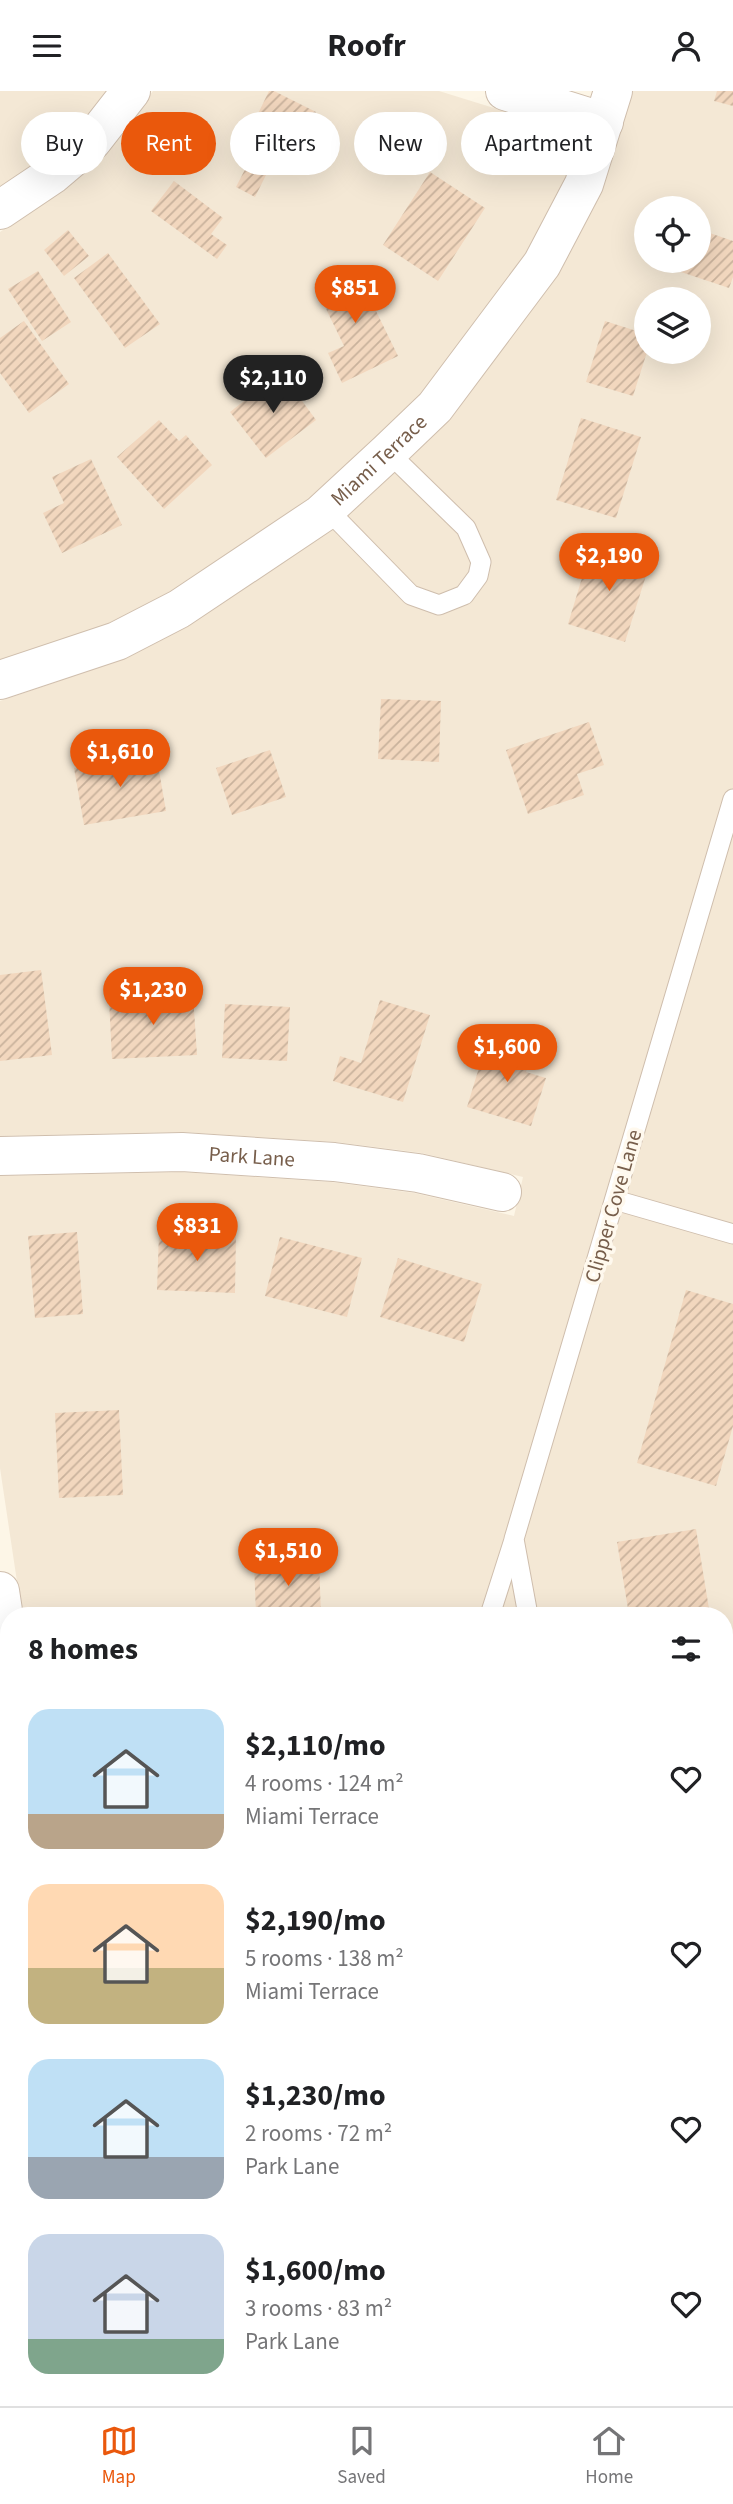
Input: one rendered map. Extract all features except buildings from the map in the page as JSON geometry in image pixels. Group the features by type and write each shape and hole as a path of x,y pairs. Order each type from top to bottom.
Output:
{"street":[{"path":"0,210 52,175 92,141 131,91"},
{"path":"505,91 609,107"},
{"name":"Miami Terrace","path":"0,680 117,641 179,609 327,509 388,452 435,407 542,264 584,184 609,107"},
{"name":"Park Lane","path":"0,1156 182,1152 334,1162 418,1173 502,1192"}],"lane":[{"path":"327,509 411,596 439,605 464,595 478,576 481,562 466,528 388,452"},
{"name":"Clipper Cove Lane","path":"527,1607 514,1539 733,799"},
{"path":"615,1200 733,1234"},
{"path":"493,1607 514,1539"}],"shaded area":[{"path":"0,91 108,91 92,112 21,112 21,174 0,188"},
{"path":"153,91 439,91 507,112 461,112 461,175 568,175 527,254 423,393 311,498 172,591 111,623 0,660 0,232 62,191 80,175 107,175 107,150 121,132 121,175 216,175 216,112 137,112"},
{"path":"631,91 733,91 733,1607 21,1607 0,1468 0,1176 180,1172 331,1182 414,1193 514,1216 523,1177 422,1153 336,1142 183,1132 0,1136 0,701 121,660 188,626 332,529 447,421 584,175 616,175 616,118"}]}
